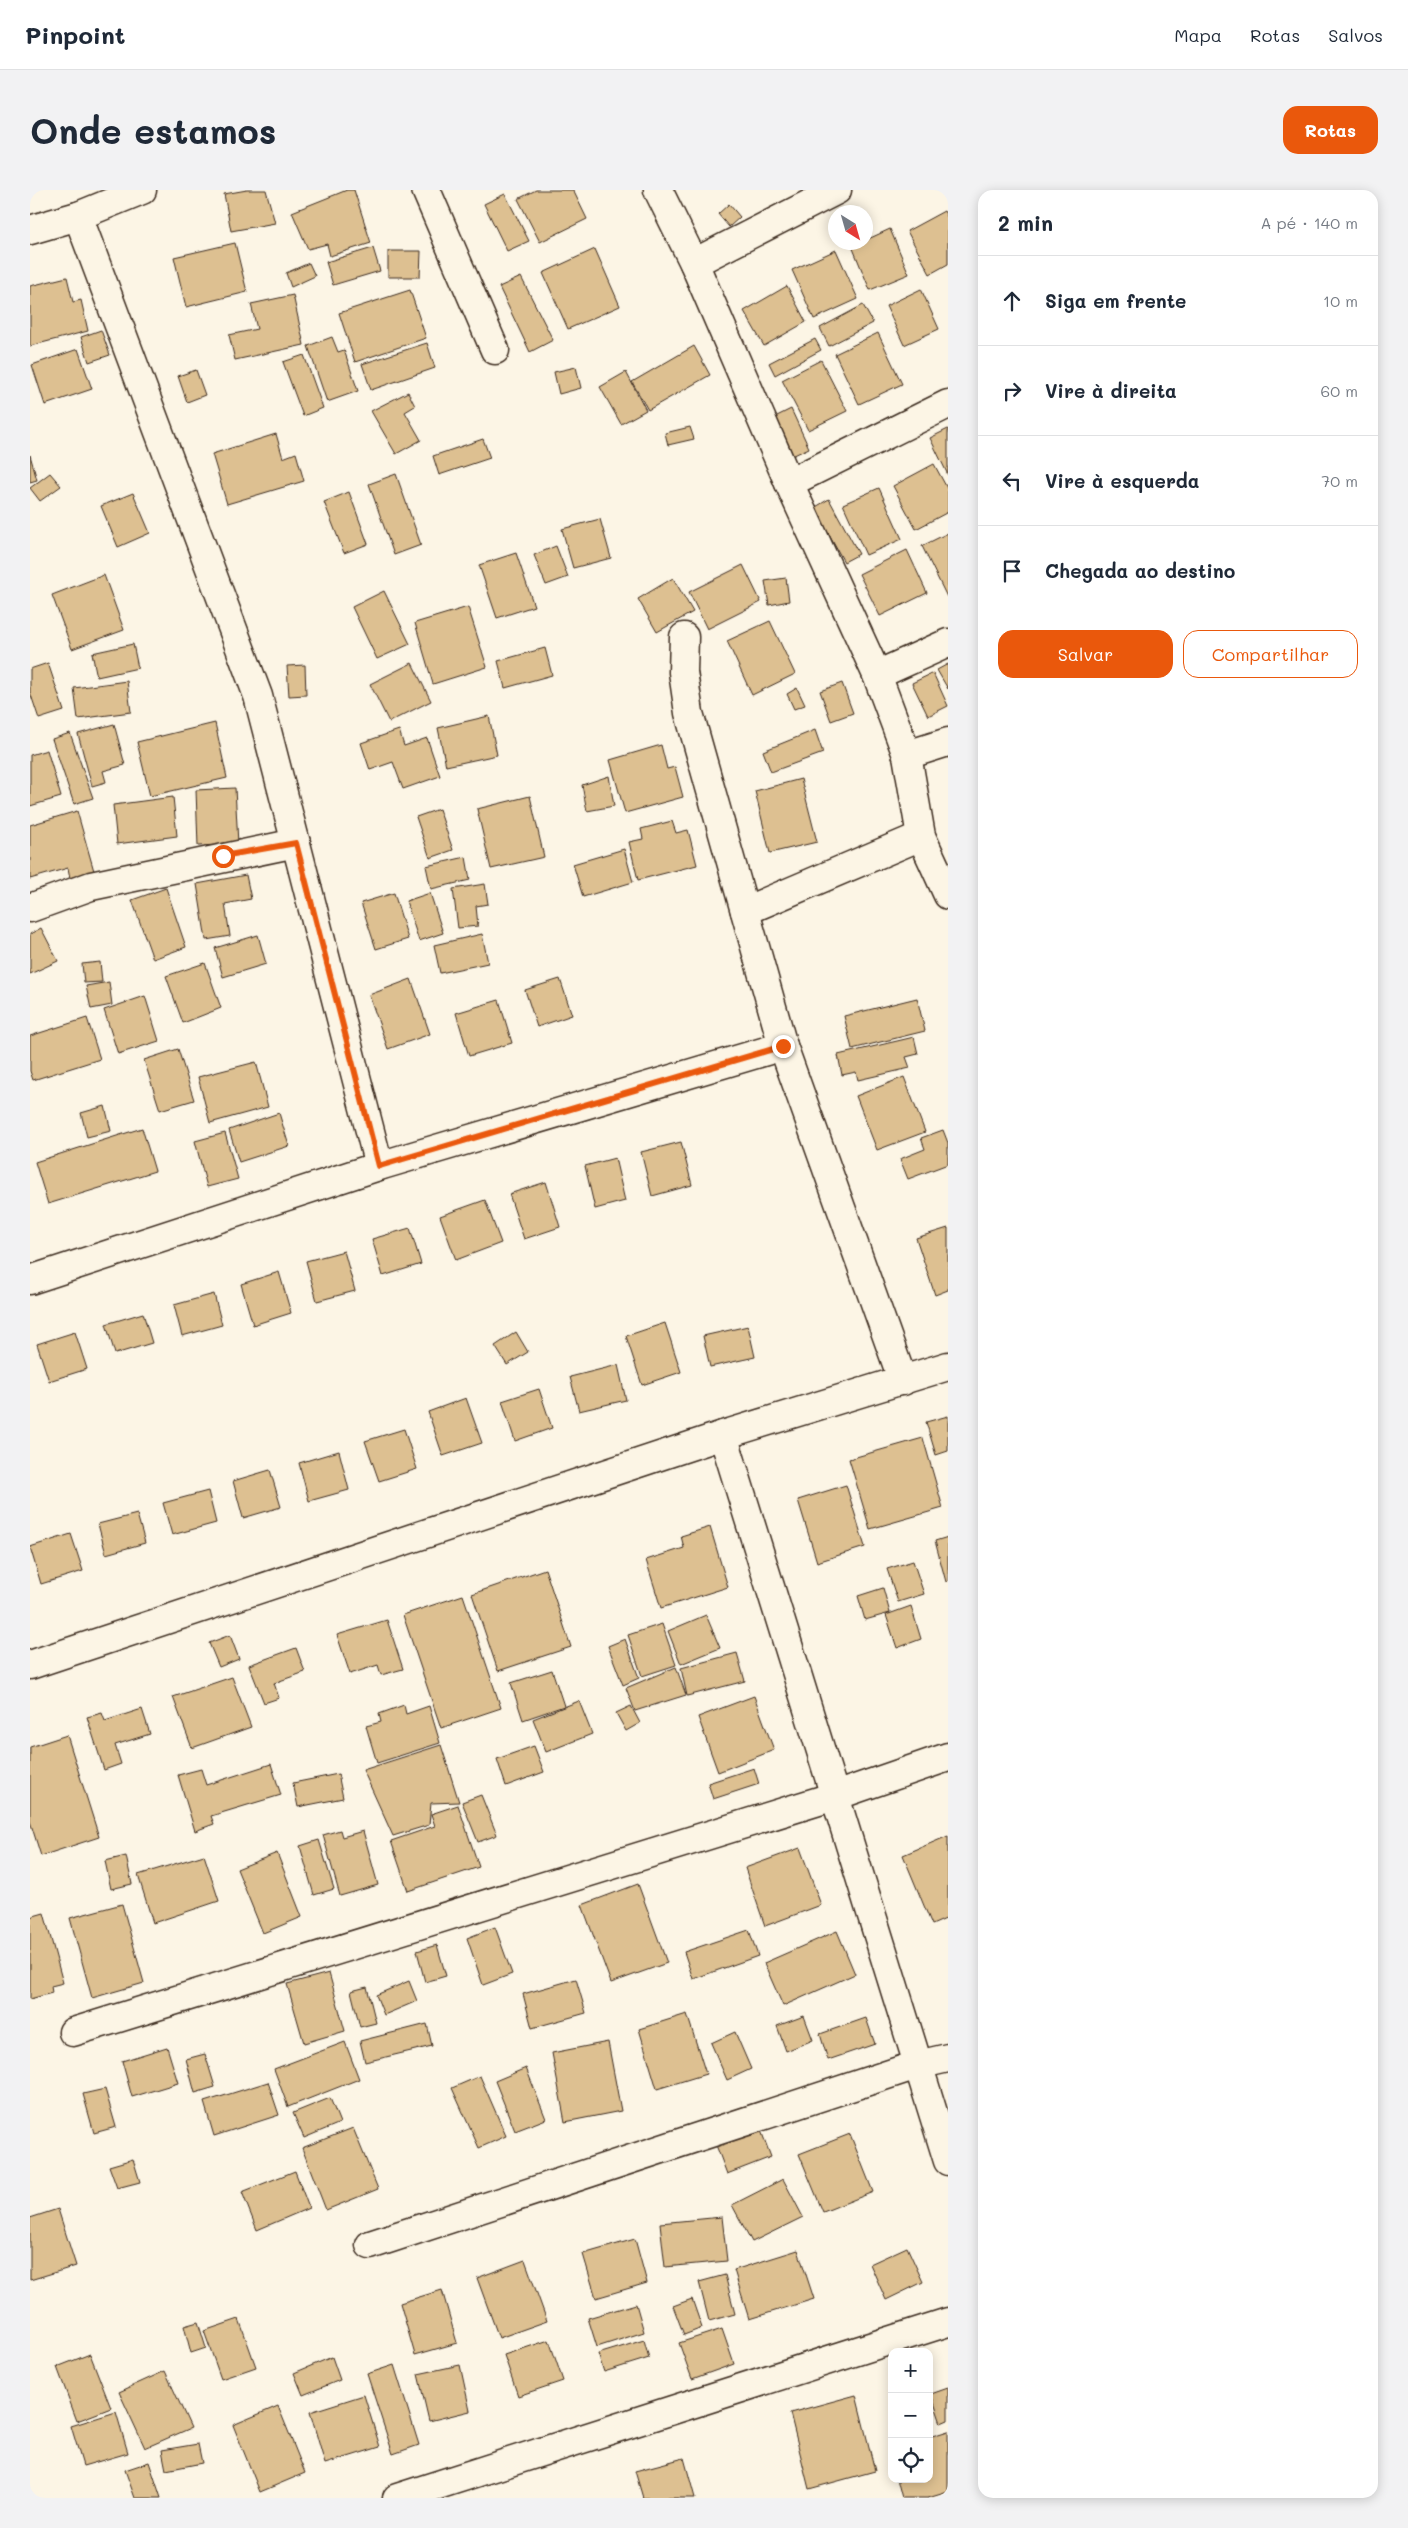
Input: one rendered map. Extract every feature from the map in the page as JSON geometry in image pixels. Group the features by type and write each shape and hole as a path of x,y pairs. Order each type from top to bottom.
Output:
{"street":[{"path":"30,230 78,216 142,190"},
{"path":"426,190 496,350"},
{"path":"658,190 694,262 789,483 877,675 907,755 921,836 948,895"},
{"path":"694,262 837,190"},
{"path":"78,216 258,696 379,1166"},
{"path":"789,483 948,404"},
{"path":"684,637 683,672 689,713 783,1046 902,1381"},
{"path":"877,675 948,643"},
{"path":"907,755 948,742"},
{"path":"744,911 921,836"},
{"path":"30,908 91,886 296,843"},
{"path":"30,1280 379,1166 783,1046"},
{"path":"30,1665 723,1435 948,1366"},
{"path":"723,1435 836,1796 916,2065 948,2161"},
{"path":"73,2032 836,1796 948,1757"},
{"path":"370,2245 916,2065 948,2058"},
{"path":"398,2498 948,2322"}],"building":[{"path":"247,190 266,190 275,223 231,231 224,194"},
{"path":"347,190 354,190 371,243 330,256 327,244 308,249 292,212"},
{"path":"536,190 573,190 587,219 540,242 518,199"},
{"path":"505,194 529,241 507,251 484,204"},
{"path":"729,204 740,217 729,227 718,214"},
{"path":"944,211 948,218 948,264 930,274 907,231"},
{"path":"890,229 909,274 870,290 854,250 873,250 873,237"},
{"path":"235,243 247,292 186,307 174,257"},
{"path":"373,248 380,271 333,285 326,262"},
{"path":"595,249 620,306 568,329 543,273"},
{"path":"836,250 858,299 814,319 792,270"},
{"path":"388,251 421,251 420,277 388,277"},
{"path":"309,263 315,276 291,287 286,273"},
{"path":"67,277 73,302 81,300 88,331 30,346 30,286"},
{"path":"521,277 553,340 530,352 499,287"},
{"path":"787,286 806,322 764,346 744,311"},
{"path":"921,289 939,329 904,345 886,306"},
{"path":"410,290 426,338 355,362 339,313"},
{"path":"293,295 304,345 235,360 229,335 257,329 251,304"},
{"path":"863,305 873,323 829,346 820,328"},
{"path":"101,330 110,355 89,362 81,337"},
{"path":"878,333 902,384 859,404 835,354"},
{"path":"332,337 338,352 344,350 358,391 327,402 308,346"},
{"path":"815,339 821,350 775,375 769,363"},
{"path":"427,343 435,368 371,390 362,364"},
{"path":"694,346 710,375 648,410 632,382"},
{"path":"78,349 92,389 45,405 32,365"},
{"path":"304,355 323,408 303,416 283,362"},
{"path":"821,360 847,411 808,430 782,380"},
{"path":"576,367 581,388 559,394 554,372"},
{"path":"196,370 205,395 187,402 178,376"},
{"path":"626,372 646,410 621,424 600,387"},
{"path":"408,392 415,406 405,412 421,440 396,454 371,411"},
{"path":"791,409 809,448 790,457 771,419"},
{"path":"690,427 694,439 668,445 665,433"},
{"path":"948,429 948,475 930,438"},
{"path":"276,434 283,458 296,453 304,481 227,504 212,454"},
{"path":"483,439 490,458 439,475 433,456"},
{"path":"30,455 37,480 30,482"},
{"path":"934,464 948,490 948,512 916,529 893,486"},
{"path":"50,473 61,486 40,501 30,488"},
{"path":"396,474 421,545 394,555 369,484"},
{"path":"879,488 902,539 866,555 843,504"},
{"path":"349,492 368,544 344,553 324,502"},
{"path":"133,493 150,533 118,547 101,506"},
{"path":"829,499 859,554 844,562 814,508"},
{"path":"600,519 611,558 573,568 562,529"},
{"path":"948,533 948,596 947,597 922,546"},
{"path":"556,546 568,577 546,585 534,555"},
{"path":"907,550 927,593 880,616 859,574"},
{"path":"516,553 534,606 497,618 479,565"},
{"path":"743,565 761,602 707,629 689,592"},
{"path":"104,575 124,630 72,649 52,595"},
{"path":"673,578 693,612 657,632 638,599"},
{"path":"786,578 789,601 769,605 765,581"},
{"path":"384,591 410,644 377,659 352,607"},
{"path":"468,607 487,667 433,684 415,623"},
{"path":"770,621 795,674 752,695 727,641"},
{"path":"133,644 138,668 97,677 92,653"},
{"path":"545,648 552,675 505,688 498,661"},
{"path":"48,663 64,711 39,719 30,692 30,669"},
{"path":"412,663 431,701 389,722 370,684"},
{"path":"948,664 948,689 937,670"},
{"path":"305,665 306,695 289,696 287,666"},
{"path":"933,673 948,706 928,716 912,683"},
{"path":"127,681 131,712 78,719 74,688"},
{"path":"842,683 853,713 831,721 820,691"},
{"path":"797,688 805,705 794,709 787,694"},
{"path":"489,716 497,755 446,766 438,728"},
{"path":"215,723 227,778 150,796 137,742"},
{"path":"114,724 125,765 103,771 106,782 92,786 78,734"},
{"path":"399,730 404,746 427,738 440,776 403,789 393,762 370,770 361,743"},
{"path":"815,730 823,753 771,772 763,751"},
{"path":"70,733 93,798 74,804 52,739"},
{"path":"661,745 667,769 675,767 683,797 625,813 610,760"},
{"path":"47,750 61,797 30,806 30,755"},
{"path":"609,776 614,806 587,811 582,785"},
{"path":"801,779 817,842 770,853 755,791"},
{"path":"235,788 238,844 198,846 196,790"},
{"path":"530,796 544,857 491,869 477,809"},
{"path":"173,797 177,836 117,844 113,805"},
{"path":"439,809 453,850 430,858 416,817"},
{"path":"77,811 94,871 70,878 68,868 30,879 30,825"},
{"path":"672,821 676,833 688,830 697,865 638,880 629,842 643,839 641,829"},
{"path":"624,849 633,882 583,897 573,864"},
{"path":"466,857 470,880 431,889 426,866"},
{"path":"246,875 251,899 225,904 230,936 206,940 197,884"},
{"path":"485,884 488,904 476,906 478,926 458,928 453,889"},
{"path":"166,888 186,947 153,959 132,900"},
{"path":"394,893 408,939 376,949 361,903"},
{"path":"430,893 443,933 419,941 406,901"},
{"path":"41,928 58,961 30,974 30,934"},
{"path":"482,934 488,963 440,973 434,945"},
{"path":"258,935 266,964 223,977 215,948"},
{"path":"100,962 102,982 84,983 82,964"},
{"path":"205,963 221,1008 183,1023 166,976"},
{"path":"411,979 430,1034 388,1049 369,995"},
{"path":"560,979 572,1015 537,1027 525,990"},
{"path":"109,982 112,1005 91,1009 86,986"},
{"path":"145,996 159,1041 118,1054 104,1010"},
{"path":"917,998 925,1031 852,1049 844,1016"},
{"path":"499,1000 512,1043 469,1056 456,1013"},
{"path":"87,1018 100,1059 33,1080 30,1071 30,1036"},
{"path":"914,1037 918,1054 906,1057 910,1068 858,1080 856,1072 842,1075 838,1055"},
{"path":"178,1049 194,1100 160,1110 144,1060"},
{"path":"256,1062 268,1107 210,1123 198,1077"},
{"path":"904,1077 925,1132 877,1150 856,1096"},
{"path":"105,1106 111,1131 87,1137 81,1113"},
{"path":"279,1113 289,1146 239,1162 229,1130"},
{"path":"142,1128 155,1171 48,1204 35,1162"},
{"path":"943,1130 948,1143 948,1164 908,1179 900,1159 925,1149 921,1138"},
{"path":"225,1133 238,1179 207,1187 195,1141"},
{"path":"681,1142 692,1185 652,1196 641,1152"},
{"path":"615,1158 625,1201 595,1209 585,1166"},
{"path":"546,1182 560,1227 524,1239 509,1194"},
{"path":"485,1200 501,1243 456,1260 440,1216"},
{"path":"410,1228 421,1264 383,1276 372,1239"},
{"path":"948,1228 948,1290 935,1295 916,1238"},
{"path":"344,1251 355,1291 317,1301 306,1261"},
{"path":"279,1272 291,1313 253,1325 241,1284"},
{"path":"214,1294 222,1325 182,1336 174,1305"},
{"path":"143,1313 152,1343 115,1354 106,1324"},
{"path":"665,1323 681,1372 642,1385 626,1336"},
{"path":"748,1326 755,1357 710,1367 703,1336"},
{"path":"75,1332 87,1369 49,1381 37,1344"},
{"path":"516,1332 528,1352 507,1365 495,1346"},
{"path":"618,1365 626,1400 579,1411 570,1377"},
{"path":"539,1389 552,1428 515,1441 502,1401"},
{"path":"466,1398 482,1443 443,1456 428,1412"},
{"path":"948,1416 948,1451 936,1455 926,1422"},
{"path":"404,1429 417,1469 379,1481 365,1441"},
{"path":"923,1438 943,1508 870,1529 849,1459"},
{"path":"339,1451 349,1490 309,1501 299,1463"},
{"path":"270,1470 281,1507 243,1518 233,1481"},
{"path":"846,1485 865,1547 817,1562 798,1500"},
{"path":"208,1491 216,1523 172,1535 163,1503"},
{"path":"137,1514 145,1543 106,1554 98,1524"},
{"path":"710,1527 728,1587 661,1608 646,1560 684,1548 681,1536"},
{"path":"71,1534 83,1571 41,1584 30,1547"},
{"path":"948,1537 948,1581 946,1582 935,1541"},
{"path":"913,1561 924,1594 898,1602 887,1569"},
{"path":"545,1569 571,1647 498,1671 472,1594"},
{"path":"883,1588 890,1613 865,1620 858,1596"},
{"path":"463,1595 501,1708 441,1728 403,1615"},
{"path":"911,1606 921,1639 897,1648 886,1615"},
{"path":"706,1615 720,1648 681,1664 668,1631"},
{"path":"387,1620 403,1669 381,1675 378,1665 350,1674 337,1635"},
{"path":"662,1624 676,1665 642,1676 628,1635"},
{"path":"230,1635 239,1659 219,1667 209,1643"},
{"path":"625,1639 639,1678 623,1685 608,1646"},
{"path":"296,1648 305,1672 274,1683 279,1698 264,1703 249,1665"},
{"path":"737,1653 745,1681 687,1696 681,1668"},
{"path":"676,1667 686,1695 635,1711 626,1688"},
{"path":"552,1670 564,1706 523,1720 511,1683"},
{"path":"232,1677 251,1727 192,1748 173,1697"},
{"path":"754,1696 774,1750 718,1772 698,1717"},
{"path":"579,1701 592,1734 546,1752 533,1719"},
{"path":"404,1705 406,1714 429,1706 440,1743 377,1763 366,1726 381,1722 379,1714"},
{"path":"631,1706 640,1723 626,1731 616,1713"},
{"path":"142,1709 150,1734 115,1745 121,1764 104,1770 87,1717 102,1713 105,1721"},
{"path":"67,1735 99,1837 41,1856 30,1821 30,1747"},
{"path":"441,1745 459,1802 431,1803 429,1825 393,1836 363,1770"},
{"path":"534,1746 544,1772 506,1786 497,1759"},
{"path":"271,1764 281,1795 211,1816 214,1824 195,1831 178,1775 201,1769 206,1785"},
{"path":"754,1768 759,1784 713,1799 708,1783"},
{"path":"338,1774 343,1798 298,1807 293,1783"},
{"path":"481,1795 497,1835 478,1842 462,1802"},
{"path":"458,1805 479,1867 408,1891 391,1841 435,1826 431,1814"},
{"path":"340,1830 342,1837 363,1831 378,1885 340,1896 323,1835"},
{"path":"948,1836 948,1918 932,1925 903,1855"},
{"path":"319,1840 334,1889 314,1895 300,1846"},
{"path":"800,1848 821,1905 765,1926 745,1868"},
{"path":"277,1853 302,1917 263,1933 237,1869"},
{"path":"204,1855 219,1901 153,1923 138,1875"},
{"path":"126,1856 132,1884 111,1889 105,1861"},
{"path":"638,1884 667,1963 611,1983 582,1905"},
{"path":"122,1904 144,1983 92,1998 70,1918"},
{"path":"44,1913 63,1983 51,1986 52,1993 30,1999 30,1917"},
{"path":"495,1927 512,1974 483,1985 467,1938"},
{"path":"749,1930 758,1956 693,1979 684,1952"},
{"path":"837,1931 855,1974 783,2006 764,1963"},
{"path":"437,1945 446,1976 425,1982 417,1951"},
{"path":"329,1973 345,2031 304,2043 287,1984"},
{"path":"576,1979 586,2013 532,2028 523,1994"},
{"path":"409,1981 417,2001 384,2015 376,1995"},
{"path":"367,1987 376,2023 360,2027 351,1991"},
{"path":"687,2014 706,2074 657,2089 639,2029"},
{"path":"804,2016 813,2040 786,2051 777,2026"},
{"path":"866,2018 875,2044 828,2060 820,2034"},
{"path":"427,2024 432,2046 365,2062 360,2041"},
{"path":"735,2032 751,2069 727,2080 711,2043"},
{"path":"345,2042 359,2079 288,2107 274,2069"},
{"path":"608,2042 621,2111 565,2122 552,2053"},
{"path":"167,2047 178,2083 132,2097 122,2061"},
{"path":"205,2054 215,2087 195,2093 186,2059"},
{"path":"526,2068 546,2119 515,2131 495,2081"},
{"path":"480,2076 506,2136 479,2148 452,2088"},
{"path":"268,2082 279,2115 214,2136 204,2102"},
{"path":"105,2089 116,2127 94,2133 83,2094"},
{"path":"330,2098 340,2123 304,2138 293,2113"},
{"path":"353,2128 378,2189 326,2210 302,2148"},
{"path":"760,2128 771,2157 727,2174 716,2145"},
{"path":"850,2134 873,2192 823,2212 799,2154"},
{"path":"133,2159 140,2182 117,2188 109,2166"},
{"path":"295,2171 309,2208 257,2230 242,2192"},
{"path":"783,2179 803,2217 752,2242 732,2205"},
{"path":"58,2209 76,2266 30,2280 30,2218"},
{"path":"722,2217 727,2261 665,2267 660,2223"},
{"path":"635,2239 647,2283 596,2298 583,2254"},
{"path":"907,2247 923,2282 886,2300 870,2264"},
{"path":"798,2250 814,2299 749,2319 734,2270"},
{"path":"525,2260 547,2321 499,2338 477,2278"},
{"path":"725,2275 735,2314 709,2321 699,2282"},
{"path":"442,2290 457,2343 415,2355 400,2303"},
{"path":"692,2299 702,2328 684,2335 673,2306"},
{"path":"636,2304 644,2332 597,2347 588,2318"},
{"path":"239,2319 256,2367 221,2379 204,2331"},
{"path":"198,2322 206,2348 191,2353 184,2326"},
{"path":"722,2329 734,2364 692,2379 679,2343"},
{"path":"549,2340 563,2381 518,2396 504,2355"},
{"path":"644,2340 649,2358 604,2372 598,2354"},
{"path":"90,2354 111,2408 77,2421 57,2367"},
{"path":"332,2357 340,2380 303,2395 294,2373"},
{"path":"394,2365 419,2445 393,2454 367,2374"},
{"path":"460,2365 470,2411 429,2421 418,2374"},
{"path":"165,2371 191,2428 145,2448 119,2392"},
{"path":"948,2388 948,2420 941,2423 933,2400 933,2393"},
{"path":"364,2395 380,2447 325,2464 310,2412"},
{"path":"856,2395 875,2471 809,2489 790,2413"},
{"path":"278,2406 305,2473 260,2492 233,2425"},
{"path":"116,2412 128,2453 83,2466 71,2426"},
{"path":"948,2431 948,2492 928,2498 902,2498 898,2483 933,2483 933,2436"},
{"path":"198,2444 202,2463 166,2470 162,2450"},
{"path":"684,2458 695,2498 643,2498 635,2471"},
{"path":"149,2462 161,2498 135,2498 125,2470"}],"route":[{"path":"223,856 296,843 379,1166 783,1046"}]}
